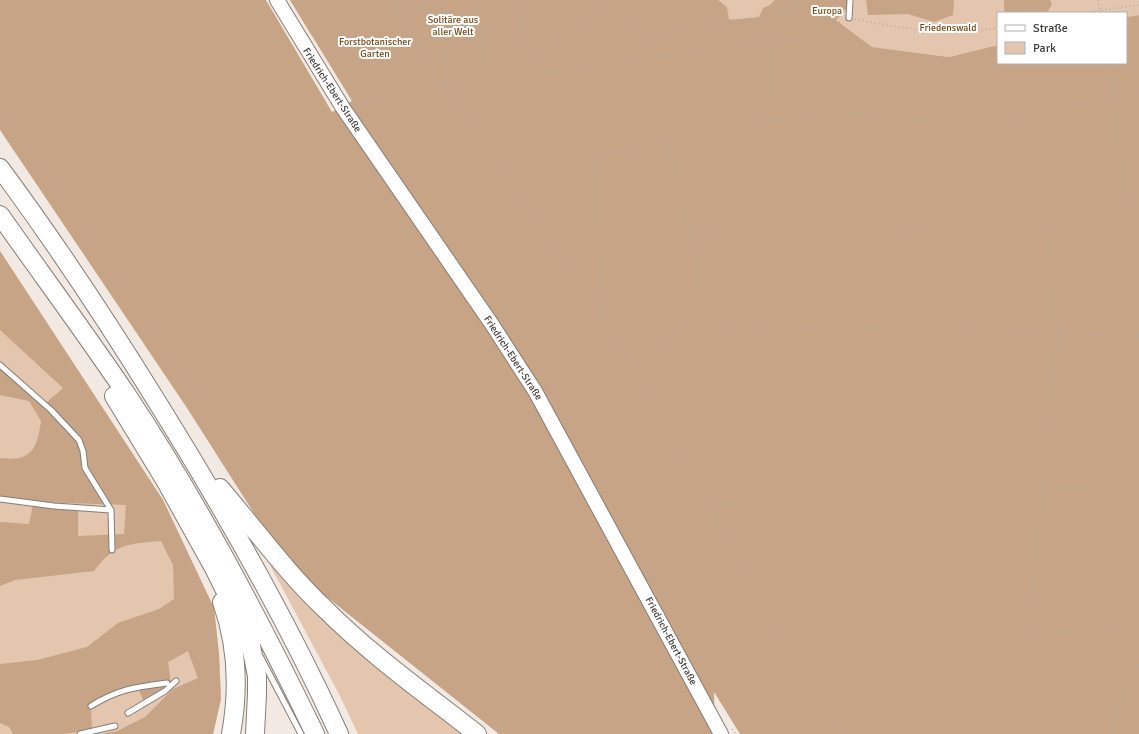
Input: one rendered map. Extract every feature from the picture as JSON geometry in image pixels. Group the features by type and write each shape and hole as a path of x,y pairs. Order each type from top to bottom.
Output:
{"highway":[{"path":"0,168 100,310 188,451 221,507 278,611 340,734"},
{"path":"0,215 91,344 152,435 208,529 256,617 315,734"},
{"path":"91,344 120,408 183,513 242,623 250,641 257,676 254,734"},
{"path":"188,451 292,576 326,611 360,641 477,734"},
{"path":"183,513 218,591 227,615 232,638 235,672 235,703 231,734"}],"main road":[{"name":"Friedrich-Ebert-Straße","path":"277,0 342,108 491,323 535,391 721,734"}],"lane":[{"path":"849,18 850,0"},
{"path":"0,365 51,410 79,440 83,451 85,468 111,510 112,550"},
{"path":"0,499 54,506 111,510"},
{"path":"242,623 301,734"},
{"path":"128,713 165,691 176,681"},
{"path":"91,706 108,695 121,690 167,683"},
{"path":"80,734 115,726"}],"path":[{"path":"390,0 445,86 602,316 634,366 802,674 822,704 846,734"},
{"path":"398,0 406,12 426,9 428,4 427,0"},
{"path":"445,0 448,34 445,86"},
{"path":"447,70 470,68 479,62 483,53 485,36 480,28 477,0"},
{"path":"526,0 519,16 520,31 528,52 534,61 540,62 547,60 557,38 577,26 594,25 605,20 623,21 632,26 644,38 650,38 713,21 767,18 794,11 801,0"},
{"path":"599,0 605,20"},
{"path":"1098,0 1100,10"},
{"path":"428,4 437,6 445,4"},
{"path":"1088,12 1139,5"},
{"path":"342,108 445,86 802,38 849,18 942,32 978,31 997,28"},
{"path":"485,36 492,30 520,31"},
{"path":"768,42 774,121"},
{"path":"691,235 1123,222 1127,215 1110,64"},
{"path":"602,316 592,158 707,130 820,114 859,113 973,126 1139,93"},
{"path":"0,109 70,204 188,385 197,395 211,398"},
{"path":"634,366 689,318 696,303 698,278 691,235 666,140"},
{"path":"1046,224 1058,333 1044,490 1027,629 1029,634 1036,635 1139,626"},
{"path":"682,324 1139,336"},
{"path":"709,505 1044,490 1139,484"},
{"path":"1112,734 1118,705 1139,666"}],"green space":[{"path":"0,0 266,0 332,112 352,101 290,0 718,0 727,7 729,20 759,17 763,8 770,5 775,0 847,0 847,8 836,20 872,47 949,57 997,45 997,64 1127,64 1127,17 1139,15 1139,734 740,734 714,692 715,734 499,734 313,586 257,518 187,408 0,130"},
{"path":"290,0 1139,0 1139,15 1127,17 1127,12 997,12 997,45 949,57 872,47 836,20 311,35"},
{"path":"866,0 954,0 953,15 934,22 908,14 868,15"},
{"path":"1004,0 1050,0 1052,4 1048,12 1006,12 1004,10"},
{"path":"0,251 163,500 214,608 219,654 221,699 213,734 0,734"},
{"path":"0,251 163,500 214,608 219,654 221,699 213,734 101,734 117,731 145,717 173,689 198,678 188,651 168,662 171,684 143,700 139,690 128,688 91,710 92,729 65,734 13,734 9,727 0,723 0,664 37,660 87,647 118,623 159,609 174,599 173,565 161,541 131,544 116,550 109,555 94,571 15,580 0,586 0,522 29,524 33,504 78,506 78,536 124,534 126,505 9,501 0,502 0,458 19,458 26,456 31,452 37,440 41,421 29,401 0,395 0,366 46,403 63,388 0,330"},
{"path":"270,565 273,565 465,734 358,734 340,696"}],"park label":[{"name":"Europa","path":"827,11"},
{"name":"Solitäre aus aller Welt","path":"453,26"},
{"name":"Friedenswald","path":"948,28"},
{"name":"Forstbotanischer Garten","path":"375,48"}]}
